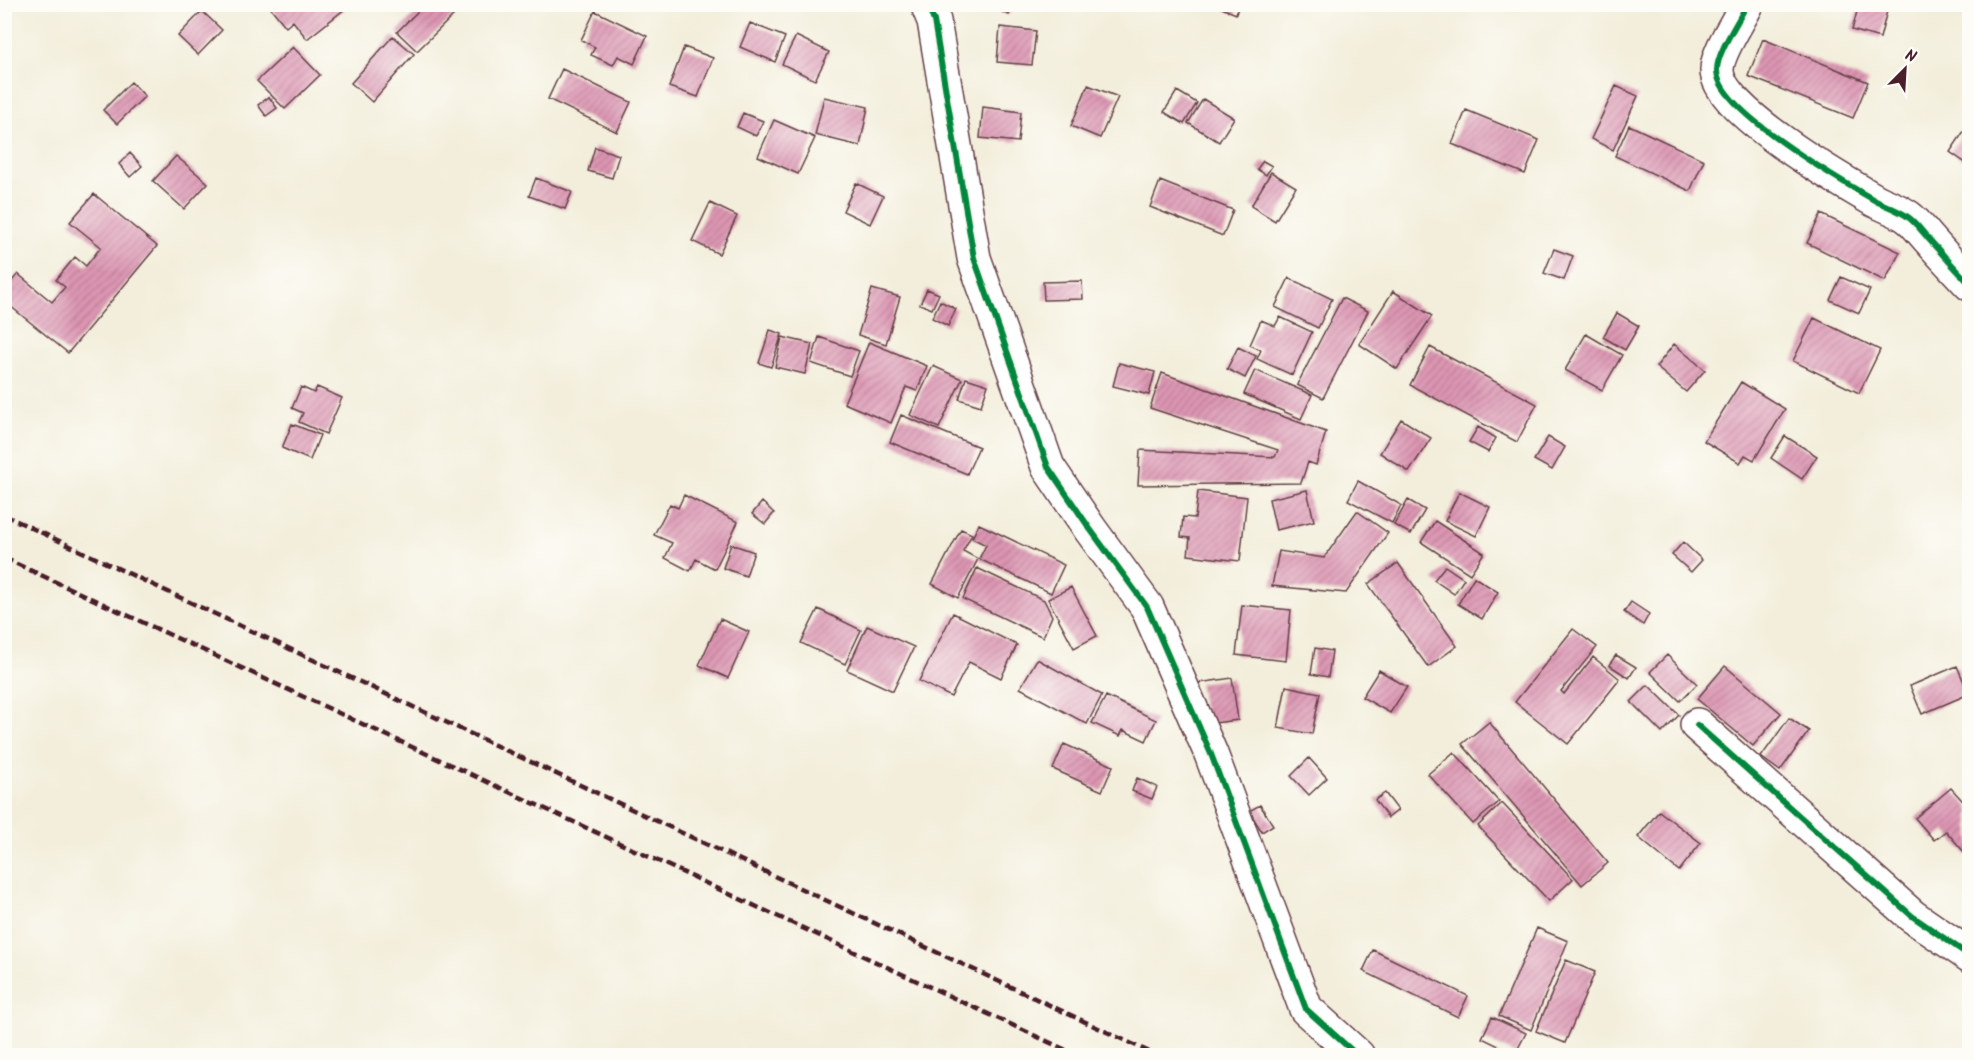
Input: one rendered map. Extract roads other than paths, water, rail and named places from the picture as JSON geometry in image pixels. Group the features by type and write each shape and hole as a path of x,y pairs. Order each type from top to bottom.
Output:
{"street":[{"path":"927,4 934,21 974,258 1048,467 1147,607 1211,754 1306,1009 1358,1056"},
{"path":"1747,4 1722,54 1717,70 1720,84 1730,98 1770,133 1821,167 1876,201 1909,217 1970,284"},
{"path":"1698,725 1912,916 1970,956"}],"railway":[{"path":"4,515 1158,1056"},
{"path":"4,558 1079,1056"}]}
